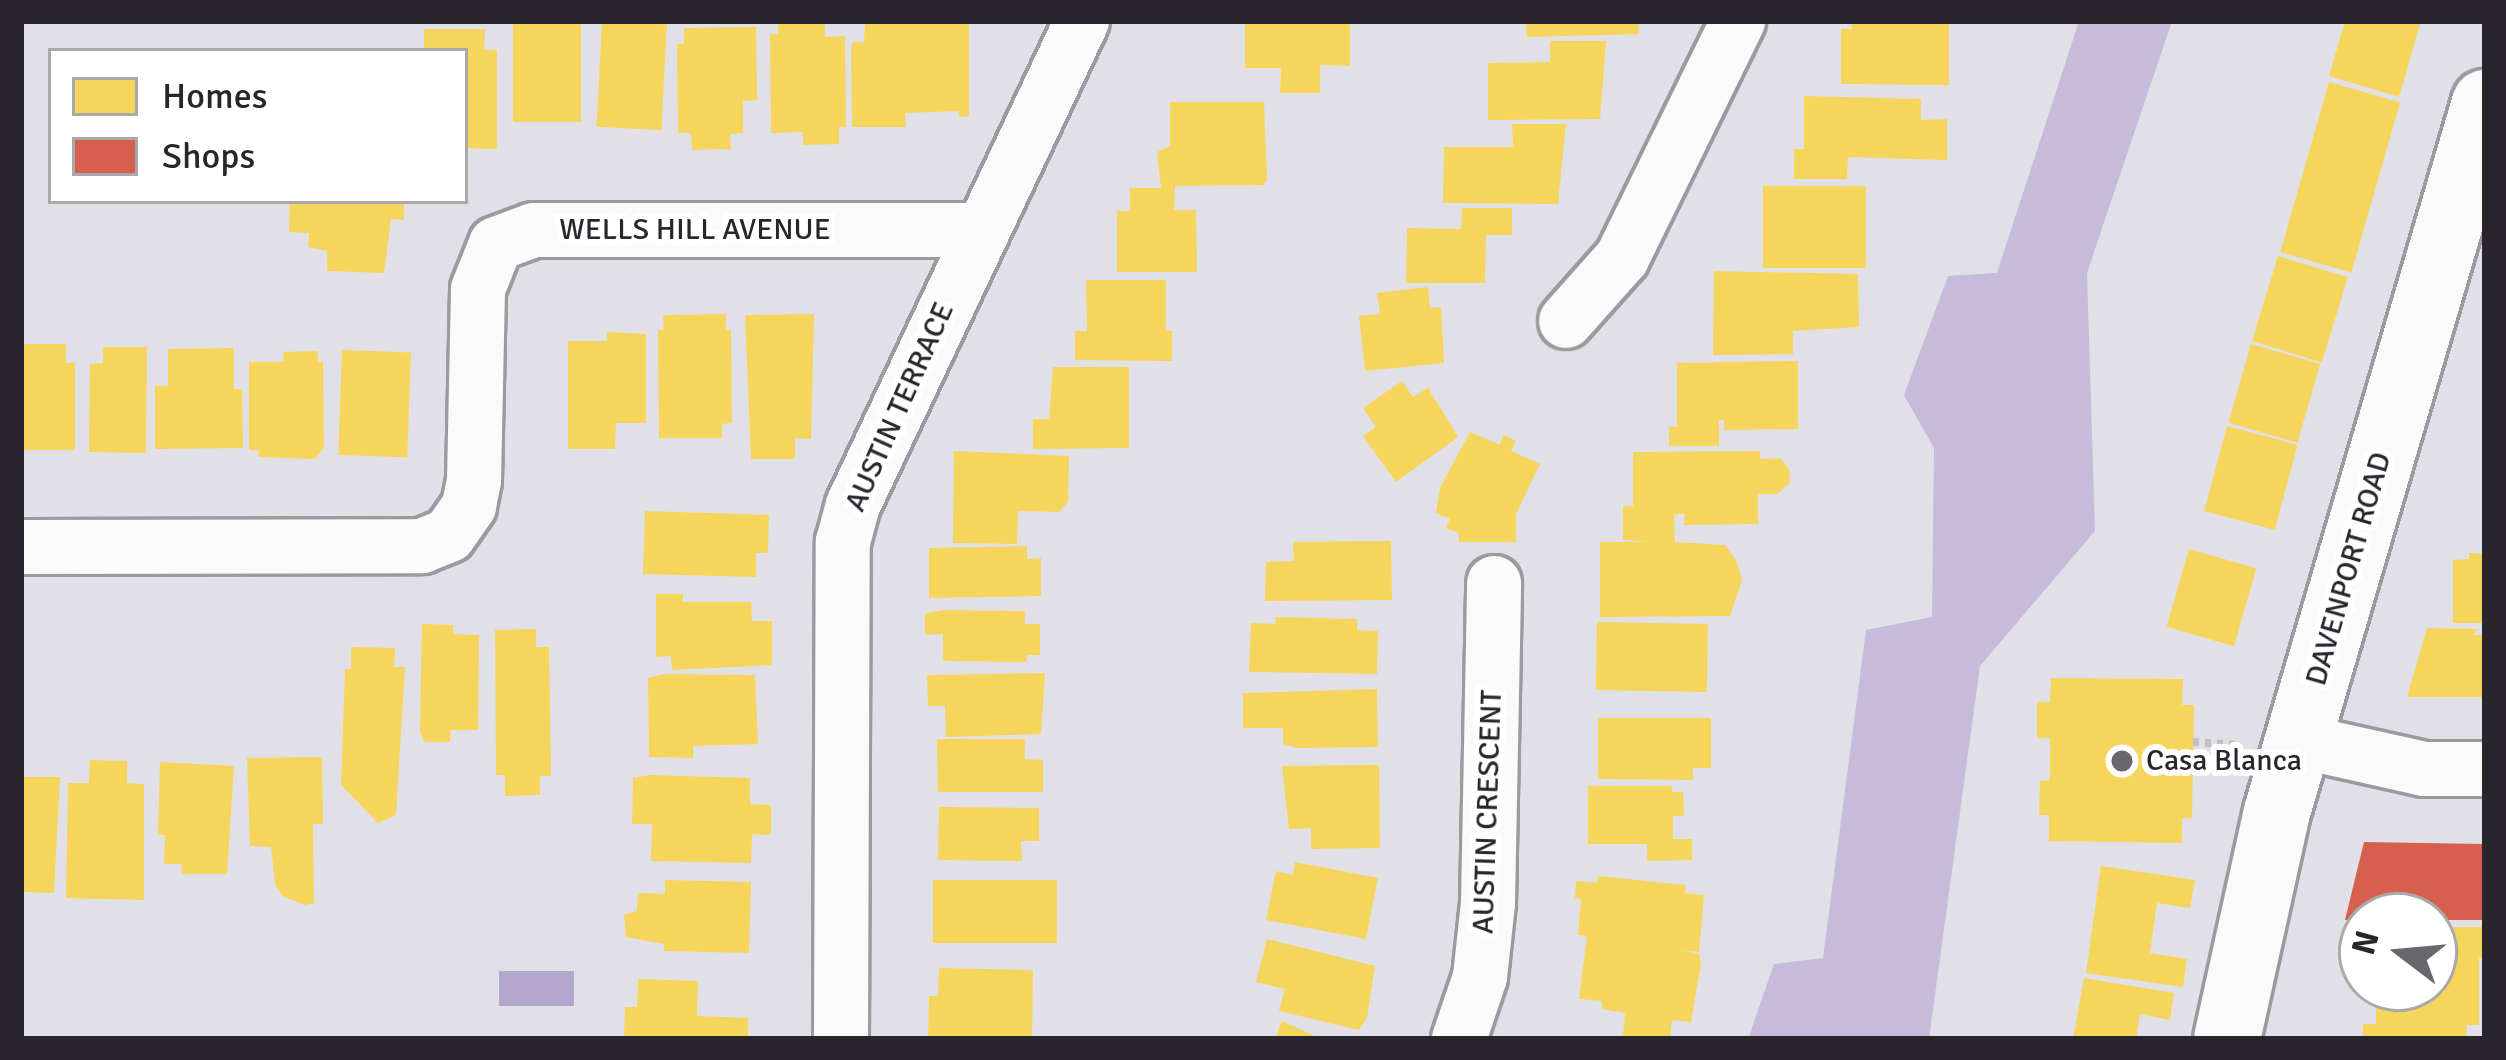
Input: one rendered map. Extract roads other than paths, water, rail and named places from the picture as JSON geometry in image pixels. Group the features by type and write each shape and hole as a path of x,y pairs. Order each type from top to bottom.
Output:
{"street":[{"name":"AUSTIN TERRACE","path":"841,1039 843,542 853,505 1082,21"},
{"path":"1566,321 1622,258 1738,21"},
{"name":"DAVENPORT ROAD","path":"2227,1039 2277,812 2485,104"},
{"name":"WELLS HILL AVENUE","path":"21,548 422,546 449,535 469,506 474,482 478,290 496,244 534,230 980,230"},
{"name":"AUSTIN CRESCENT","path":"1459,1039 1480,976 1488,903 1494,583"},
{"path":"2299,741 2424,769 2485,769"}],"place":[{"name":"Casa Blanca","path":"2122,761"}]}
